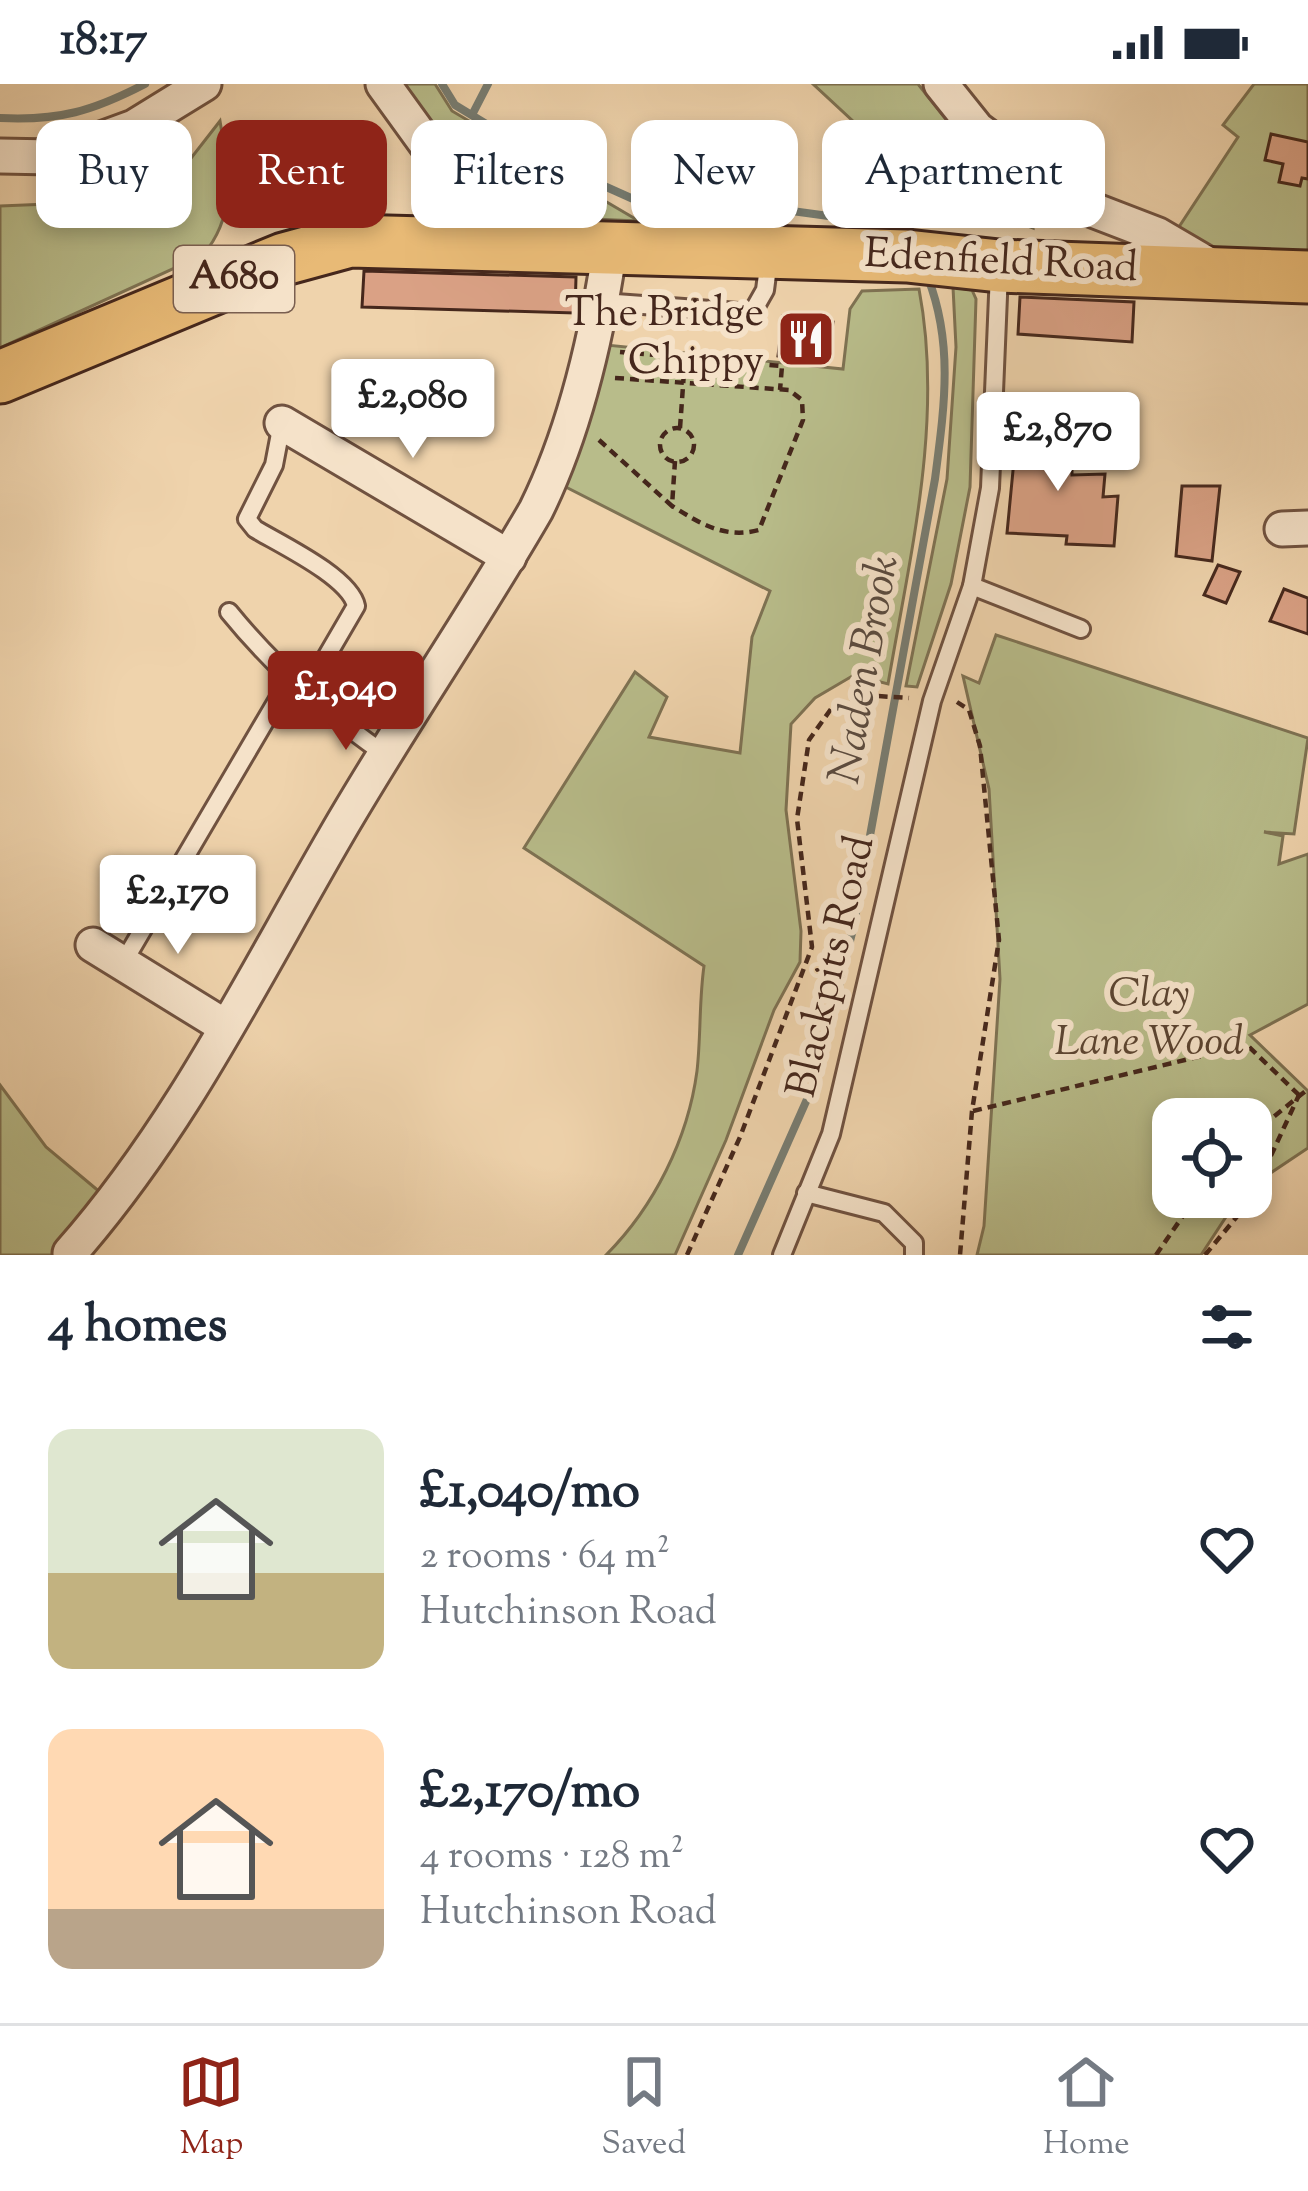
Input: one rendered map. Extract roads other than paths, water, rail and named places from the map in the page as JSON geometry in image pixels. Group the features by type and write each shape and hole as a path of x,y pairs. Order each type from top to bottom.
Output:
{"main road":[{"name":"Edenfield Road","path":"0,377 324,245 375,240 925,256 999,266 1308,277"}],"street":[{"path":"0,156 52,157 134,128 204,84"},
{"path":"383,84 482,221 481,246"},
{"path":"941,84 977,129 1080,205 1159,236 1228,276"},
{"path":"69,1254 117,1199 171,1124 551,480 611,303 610,248"},
{"path":"282,423 509,557"},
{"path":"93,945 226,1028"}],"lane":[{"path":"611,303 752,314 765,290 770,252"},
{"name":"Blackpits Road","path":"782,1255 831,1134 937,688 972,586 990,488 999,266"},
{"path":"282,423 274,465 247,519 255,529 341,583 354,595 356,606 307,690"},
{"path":"972,586 1081,629"},
{"path":"229,612 291,677 386,755"},
{"path":"123,963 291,677"},
{"path":"806,1193 884,1213 914,1243 914,1255"}],"waterway":[{"path":"0,118 75,112 145,84"},
{"name":"Naden Brook","path":"442,84 455,105 544,159 651,207 770,208 909,227 913,236"},
{"path":"472,115 488,84"},
{"name":"Naden Brook","path":"738,1255 816,1079 853,929 941,427 944,353 928,278"}],"place":[{"name":"The Bridge Chippy","path":"806,339"}],"park label":[{"name":"Clay Lane Wood","path":"1149,1020"}]}
